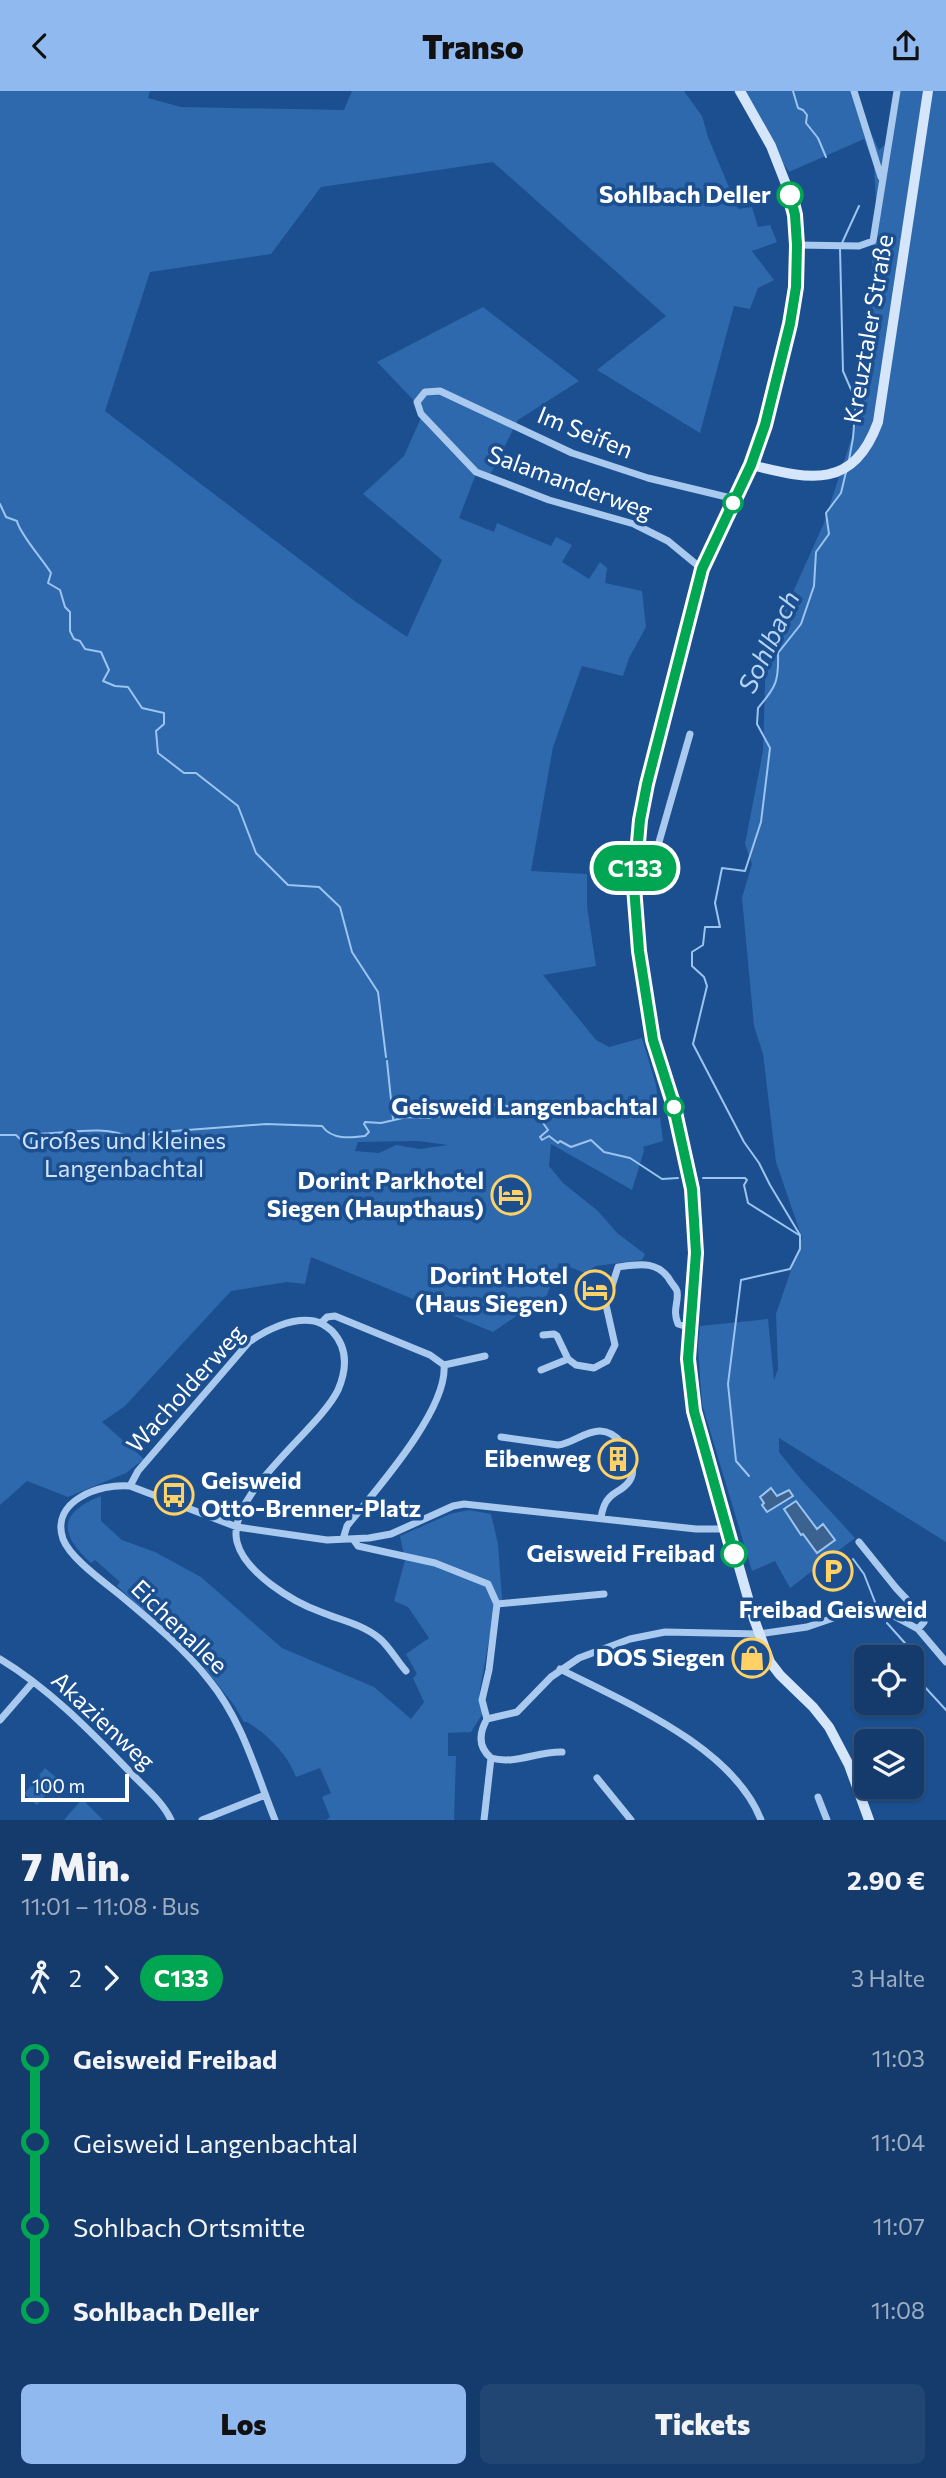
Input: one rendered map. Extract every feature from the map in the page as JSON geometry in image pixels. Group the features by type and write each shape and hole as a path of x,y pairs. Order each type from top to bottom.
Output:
{"street":[{"path":"740,91 771,146 789,192 795,215 796,287 768,415 751,465 702,569 664,714 642,808 636,852 635,907 653,1040 673,1103 692,1189 696,1253 688,1359 694,1411 727,1529 770,1662 813,1707 839,1744 869,1820"},
{"path":"854,91 882,178"},
{"path":"797,245 859,246 873,241 897,91"},
{"name":"Kreuztaler Straße","path":"751,465 801,477 821,477 840,470 856,459 870,444 878,422 928,91"},
{"name":"Im Seifen","path":"425,392 440,391 453,396 572,453 648,478 735,499"},
{"name":"Salamanderweg","path":"425,392 417,402 421,414 476,472 549,500 634,524 668,541 702,569"},
{"path":"635,907 657,849 691,734"},
{"path":"543,1335 557,1336 568,1359 581,1367 594,1368 607,1361 611,1355 614,1337 606,1305 618,1267 647,1263 662,1269 677,1292 674,1314 678,1324 691,1328"},
{"name":"Wacholderweg","path":"130,1486 138,1471 249,1342 268,1330 304,1320 321,1323 335,1316 430,1355 444,1365"},
{"path":"321,1323 341,1341 346,1362 337,1391 316,1419 267,1472 244,1505 237,1527 237,1542 245,1559 270,1585 318,1611 356,1624 379,1638 406,1671"},
{"path":"343,1539 347,1526 415,1439 444,1382 444,1365 485,1356"},
{"path":"541,1370 568,1359"},
{"path":"501,1437 558,1445 600,1431 609,1432 618,1439 631,1459 632,1474 626,1485 608,1498 601,1518"},
{"name":"Eichenallee","path":"130,1486 112,1486 76,1498 64,1513 61,1528 66,1545 81,1562 152,1623 209,1679 231,1711 275,1820"},
{"path":"130,1486 237,1527 327,1540 391,1534 453,1506 464,1504 696,1529 727,1529"},
{"path":"353,1539 358,1546 435,1563 488,1584 497,1604 489,1670 482,1700 488,1719"},
{"path":"859,1542 922,1616 924,1622 918,1629"},
{"path":"497,1604 604,1594"},
{"path":"562,1752 507,1761 491,1758 485,1752 481,1740 483,1725 488,1719 517,1712 560,1669 600,1650 652,1634 759,1634 807,1627 851,1612 862,1612 894,1616 918,1629 946,1662"},
{"name":"Akazienweg","path":"0,1659 33,1682 93,1734 157,1800 171,1820"},
{"path":"560,1669 670,1727 705,1752 743,1788 755,1805 761,1820"},
{"path":"0,1720 33,1682"},
{"path":"484,1820 491,1758"},
{"path":"597,1778 631,1820"},
{"path":"202,1820 265,1795"},
{"path":"818,1797 827,1820"}],"green space":[{"name":"Großes und kleines Langenbachtal","path":"0,91 150,91 148,98 181,107 344,110 352,91 684,91 702,116 738,209 752,207 758,227 770,225 777,242 752,251 774,280 758,288 750,309 734,306 700,433 597,370 666,316 493,162 321,187 271,254 150,272 105,411 356,602 407,637 442,560 363,494 404,456 424,411 377,362 483,307 579,381 518,420 491,473 476,474 459,518 494,532 497,523 551,546 556,537 572,545 562,562 589,579 600,562 607,568 605,583 642,591 646,627 629,658 623,676 582,666 553,747 531,871 587,874 587,906 596,966 543,975 596,1040 609,1047 642,1038 656,1085 663,1141 643,1147 632,1190 551,1144 549,1166 563,1183 598,1211 617,1233 645,1254 642,1260 596,1266 585,1273 559,1263 547,1295 493,1332 311,1257 305,1284 287,1282 231,1291 125,1406 102,1422 144,1459 126,1473 68,1497 27,1481 0,1505","holes":["418,1141 448,1145 420,1149 396,1145 379,1153 355,1151 358,1142"]},
{"path":"733,91 852,91 879,150 886,144 895,91 946,91 946,1542 779,1438 779,1452 855,1538 790,1588 775,1561 752,1571 702,1404 698,1347 700,1326 768,1319 774,1380 778,1369 776,1314 802,1238 776,1162 763,1054 754,1026 742,898 752,864 745,844 763,751 766,652 824,523 863,403 876,204 874,166 864,139 789,172"},
{"path":"101,1496 101,1521 122,1540 155,1552 201,1577 282,1648 374,1687 411,1719 424,1702 413,1678 417,1674 406,1654 429,1638 408,1607 394,1601 405,1560 400,1536 450,1514 469,1510 491,1514 498,1544 502,1599 494,1613 480,1689 479,1702 483,1713 471,1732 448,1733 448,1756 456,1756 454,1820 326,1820 330,1817 322,1797 331,1793 320,1768 296,1777 283,1753 262,1733 244,1722 203,1666 212,1655 204,1647 195,1658 117,1586 120,1582 95,1560 91,1563 73,1543 68,1525 71,1517 87,1503"},
{"path":"45,1768 58,1779 37,1805 24,1794"},
{"path":"82,1799 103,1820 64,1820"}],"shaded area":[{"path":"771,1488 777,1496 789,1490 793,1496 767,1512 760,1497"},
{"path":"796,1501 817,1529 823,1524 835,1540 817,1553 784,1509"}],"waterway":[{"name":"Sohlbach","path":"793,91 798,108 807,115 806,123 818,138 826,157"},
{"name":"Sohlbach","path":"842,243 859,206"},
{"name":"Sohlbach","path":"840,248 843,371 856,401 849,460"},
{"name":"Sohlbach","path":"749,1476 736,1461 728,1384 741,1280 790,1269 800,1249 800,1235 744,1142 693,1044 707,986 704,977 692,966 692,952 703,945 705,927 720,927 715,903 722,868 745,871 761,822 770,748 757,724 758,708 775,683 778,653 801,624 814,586 816,552 829,534 826,513 841,493 846,472"},
{"path":"0,504 6,517 17,521 51,573 48,583 60,590 65,607 70,612 70,631 74,639 80,641 85,649 101,652 109,670 103,681 128,687 142,708 164,713 164,724 156,731 158,753 184,773 196,773 238,806 256,853 288,885 319,887 340,907 352,952 378,992 386,1057"},
{"path":"387,1061 393,1119"},
{"path":"0,1135 16,1135 31,1146 32,1134 96,1130 130,1138 161,1132 266,1124 322,1126 336,1136 353,1137 365,1136 369,1132 365,1122 381,1123 407,1117 427,1118 455,1114 483,1103 531,1109 531,1113 548,1130 540,1137 542,1140 549,1136 558,1143 560,1141 571,1147 591,1140 604,1152 630,1158 662,1179 678,1178"},
{"path":"703,1178 745,1178 748,1203 799,1235"},
{"name":"Sohlbach","path":"853,1559 864,1574 875,1602"},
{"name":"Sohlbach","path":"887,1623 912,1651 923,1685 946,1710"}],"bus line":[{"name":"C133","path":"734,1554 694,1411 688,1359 696,1253 692,1189 673,1103 653,1040 639,951 634,887 640,820 647,784 702,569 751,465 765,425 790,324 796,287 797,245 795,215 790,195"}],"place":[{"name":"Sohlbach Deller","path":"790,195"},
{"name":"Geisweid Langenbachtal","path":"674,1107"},
{"name":"Dorint Parkhotel Siegen (Haupthaus)","path":"511,1195"},
{"name":"Dorint Hotel (Haus Siegen)","path":"595,1290"},
{"name":"Eibenweg","path":"618,1459"},
{"name":"Geisweid Otto-Brenner-Platz","path":"174,1495"},
{"name":"Geisweid Freibad","path":"734,1554"},
{"name":"Freibad Geisweid","path":"833,1571"},
{"name":"DOS Siegen","path":"752,1658"}]}
